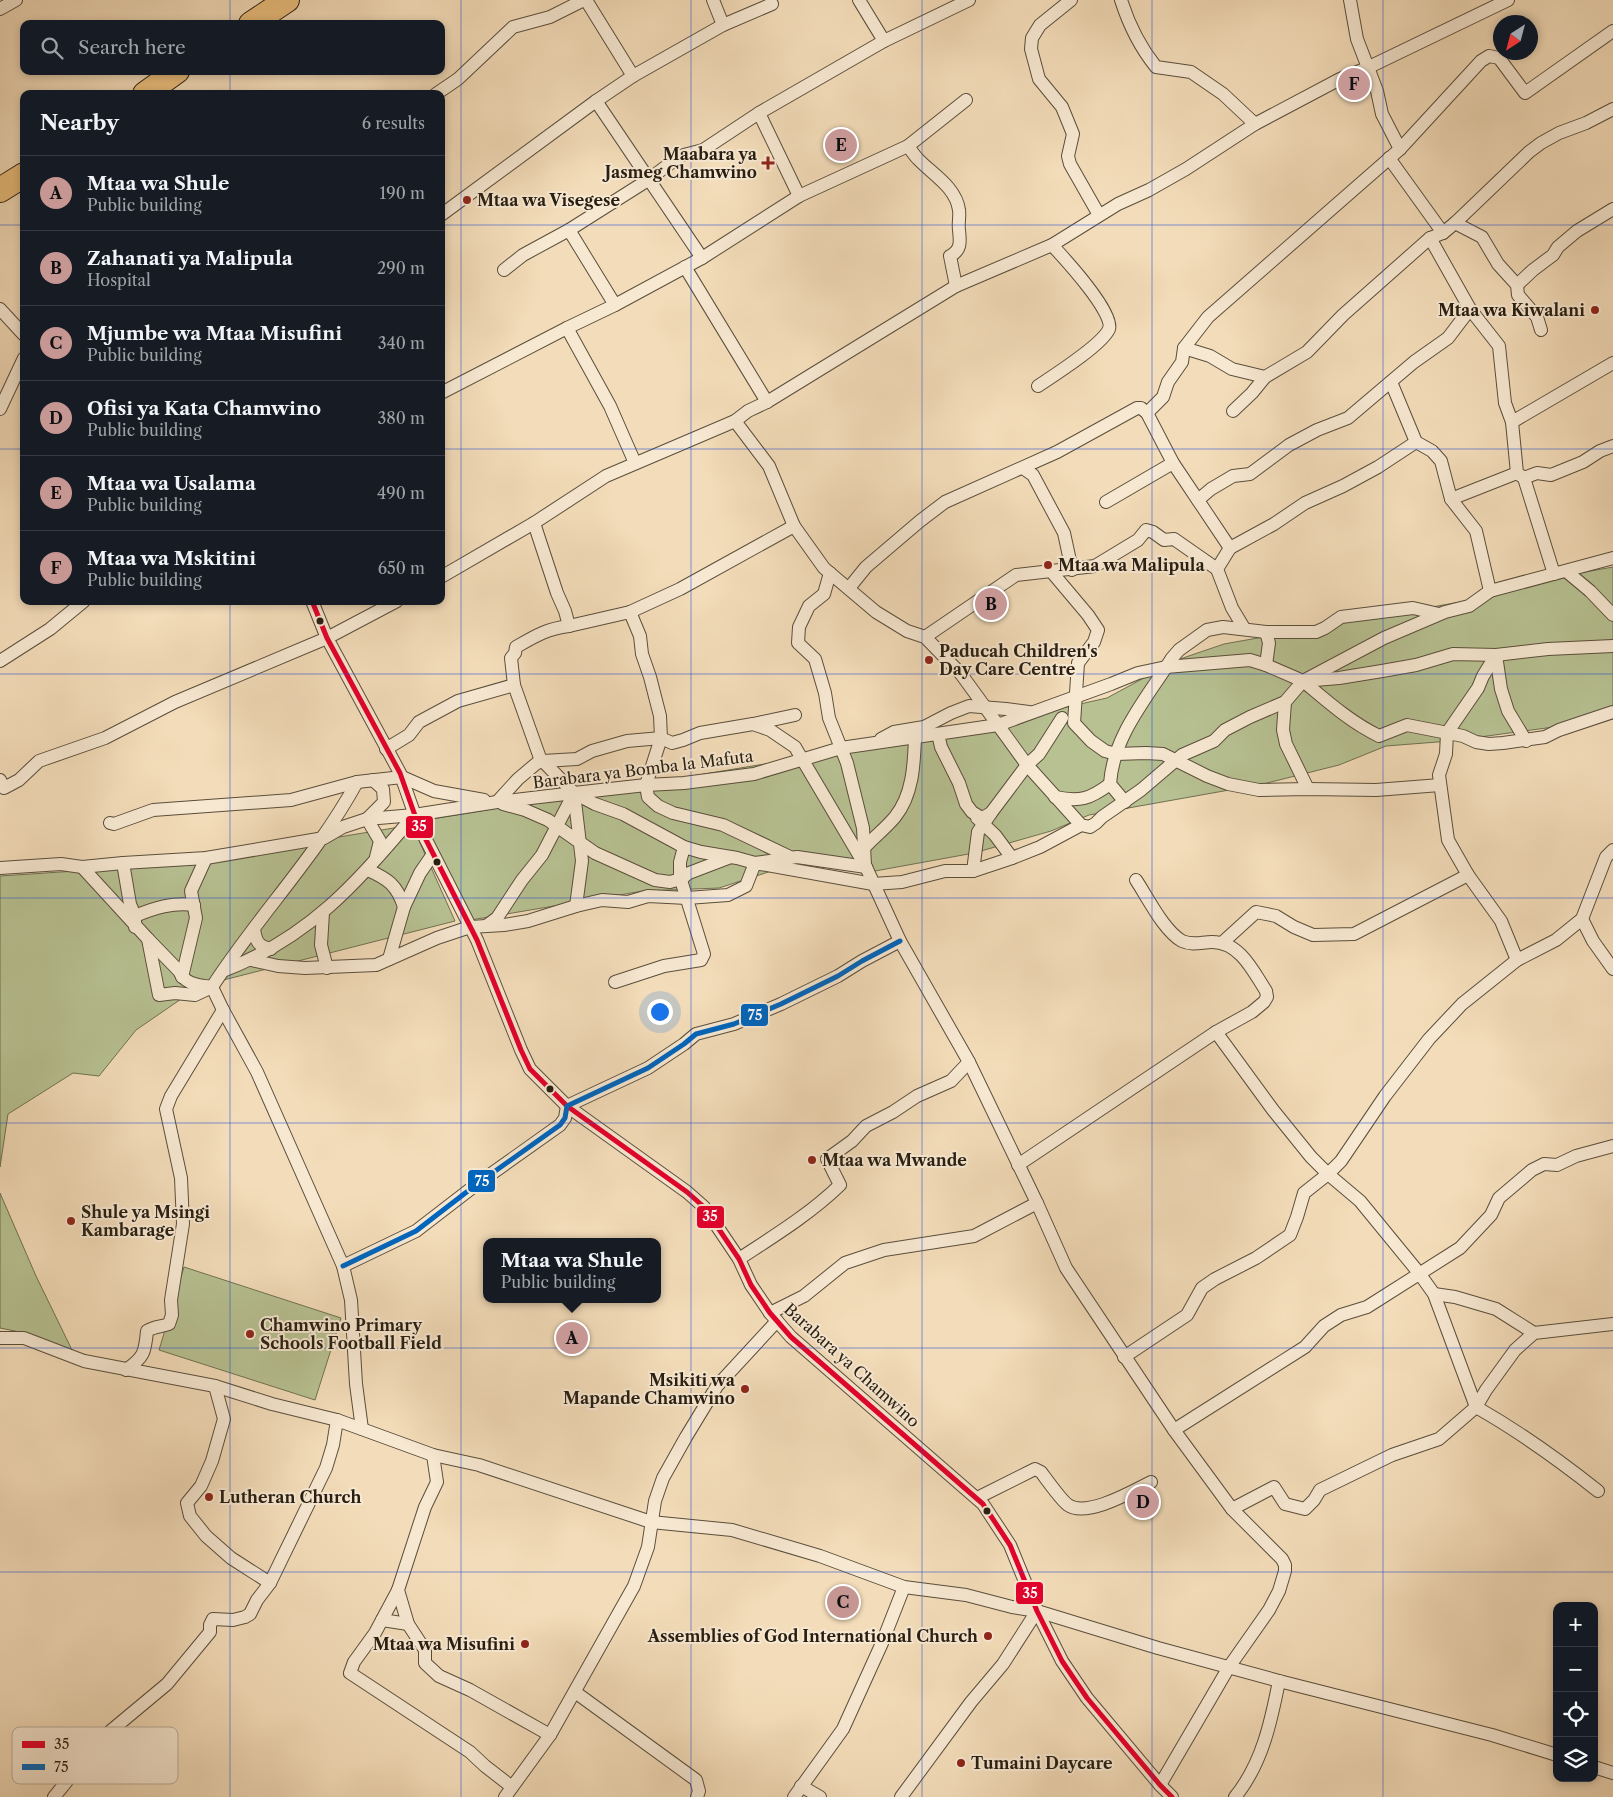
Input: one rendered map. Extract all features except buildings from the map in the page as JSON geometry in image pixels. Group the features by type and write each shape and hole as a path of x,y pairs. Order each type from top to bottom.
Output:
{"highway":[{"path":"258,20 287,0"},
{"path":"151,90 171,75"},
{"path":"0,190 20,177"}],"street":[{"path":"0,9 16,0"},
{"path":"442,90 458,79 513,26 550,17 585,0 633,76"},
{"path":"713,0 723,25"},
{"path":"859,0 884,42"},
{"path":"504,270 523,255 569,230 648,180 680,156 703,150 759,113 884,42 969,0"},
{"path":"1120,0 1142,51 1156,67 1191,72 1223,94 1255,124"},
{"path":"1350,0 1357,39 1377,91 1382,114 1400,149"},
{"path":"445,575 534,523 606,476 735,421 748,411 766,402 956,286 1052,246 1118,204 1149,190 1186,169 1255,124 1340,79 1367,68 1508,0"},
{"path":"1065,2 1040,25 1032,38 1031,49 1039,79 1062,107 1073,134 1068,156 1070,164 1099,215"},
{"path":"445,212 633,76 723,25 772,4"},
{"path":"1147,413 1163,397 1168,382 1182,362 1184,348 1208,317 1400,149 1482,61 1489,56 1499,58 1525,93 1613,30"},
{"path":"445,391 615,305 702,258 799,196 908,146 966,100"},
{"path":"596,101 702,258"},
{"path":"1233,411 1265,377 1307,352 1343,315 1430,238 1443,233 1455,224 1529,152 1559,133 1586,123 1613,109"},
{"path":"759,113 799,196"},
{"path":"908,146 918,159 944,182 955,197 959,210 958,226 961,243 956,253 950,256 956,286"},
{"path":"1389,158 1443,233"},
{"path":"1517,285 1552,255 1558,246 1577,231 1613,209"},
{"path":"1455,224 1482,237 1498,264 1517,285 1518,295 1537,317 1541,330"},
{"path":"569,230 615,305"},
{"path":"1430,238 1470,309 1499,346 1505,402 1512,422 1521,475 1560,572 1590,591 1613,615"},
{"path":"1038,386 1097,343 1109,329 1109,320 1084,280 1052,246"},
{"path":"685,267 766,402"},
{"path":"0,309 20,331"},
{"path":"1198,500 1211,488 1233,476 1250,474 1289,445 1317,430 1348,418 1414,362 1448,338 1470,309"},
{"path":"567,328 610,406 636,463"},
{"path":"1184,348 1210,356 1232,369 1265,377"},
{"path":"1512,422 1613,363"},
{"path":"0,409 20,366"},
{"path":"1391,382 1416,442 1432,451 1441,461 1451,499 1476,532 1490,591"},
{"path":"849,588 866,568 945,502 1006,473 1023,468 1057,452 1137,408 1142,408 1147,413 1173,463 1230,548"},
{"path":"735,421 769,466 794,526 824,568 876,612 907,631 925,637 961,674 1027,764 1055,797 1081,825 1090,827 1125,802 1182,755 1214,741 1224,730 1285,702 1303,681 1384,638 1439,614 1469,606 1490,591 1613,558"},
{"path":"1216,569 1230,548 1274,524 1305,503 1343,486 1378,467 1416,442"},
{"path":"1451,499 1521,475 1551,475 1583,462 1600,451 1613,446"},
{"path":"1106,502 1173,463"},
{"path":"1023,468 1033,475 1064,533 1072,570"},
{"path":"534,523 569,626"},
{"path":"794,526 680,589 630,612 557,627 534,635 516,647 515,653 511,658 514,685 540,758 574,792 595,804 622,814 684,847 755,863 873,884 902,882 945,871 973,871 1040,847 1081,825"},
{"path":"925,637 1016,575 1095,566 1138,540 1146,530 1153,532 1164,540 1174,539 1216,569 1232,608 1244,628"},
{"path":"1050,570 1088,615 1098,630 1094,642 1078,663 1074,723"},
{"path":"830,573 824,594 808,606 799,627 798,643 815,659 825,693 829,718 852,778 861,815 866,867"},
{"path":"0,661 50,629 79,605"},
{"name":"Barabara ya Chamwino","path":"314,605 327,638 402,777 414,815 470,927 530,1069 567,1106 687,1192 704,1207 739,1259 752,1285 774,1317 791,1337 977,1498 1010,1545 1037,1611 1062,1661 1087,1698 1171,1797"},
{"path":"0,780 4,788 19,780 39,761 104,738 175,702 327,638 389,605"},
{"path":"1125,802 1110,784 1111,766 1123,734 1179,650 1207,630 1223,627 1266,632 1316,632 1341,617 1413,608 1439,614"},
{"path":"630,612 640,636 642,654 660,716 661,738 646,785 648,797 658,806 673,813 723,825 790,857"},
{"path":"1266,632 1269,643 1266,665"},
{"path":"1303,681 1338,678 1416,665 1453,654 1496,655 1548,649 1613,646"},
{"path":"1496,655 1478,688 1447,733 1446,754 1439,775 1448,840 1468,875 1501,921 1517,960"},
{"path":"1496,655 1501,689 1508,711 1526,741"},
{"path":"1347,658 1346,667 1349,672 1356,675"},
{"name":"Barabara ya Bomba la Mafuta","path":"0,868 61,864 82,867 123,862 206,858 324,838 343,827 368,819 414,815 574,792 684,783 754,774 842,748 998,724 1138,673 1166,667 1250,660 1303,681"},
{"path":"1303,681 1341,713 1364,729 1379,736 1407,725 1489,744 1526,741 1545,737 1559,730 1613,712"},
{"path":"386,749 408,734 419,722 458,701 514,685"},
{"path":"1285,702 1283,730 1286,744 1308,789"},
{"path":"873,744 894,732 924,727 969,706 986,707 1035,712 1062,718 1074,723 1091,741 1105,751 1116,754 1163,754 1207,776 1228,784 1259,790 1376,790 1440,784"},
{"path":"497,802 518,779 537,763 543,761 577,759 592,751 627,741 661,738 672,743 700,733 795,715"},
{"path":"973,871 978,832 982,824 1027,764 1039,754 1062,718"},
{"path":"754,724 770,730 795,747 866,867 900,941 969,1062 1066,1268 1174,1430 1232,1509 1282,1558 1285,1565 1279,1591 1269,1610 1229,1667 1160,1785"},
{"path":"938,734 941,747 959,784 966,804 982,824 995,834 1012,858"},
{"path":"864,848 896,817 905,802 912,773 916,738"},
{"path":"548,796 577,759"},
{"path":"110,823 114,824 154,810 291,800 357,782 402,777 434,791 497,802 525,810 548,820 595,853 656,880 670,882 681,879 689,873 731,857"},
{"path":"371,866 380,841 368,819 384,802 383,789 373,780"},
{"path":"148,939 159,996 175,993 195,996 212,986 324,838 357,782"},
{"path":"1055,797 1079,800 1095,796 1110,784"},
{"path":"486,926 497,918 522,880 542,855 558,827 574,792"},
{"path":"574,792 582,861 576,906"},
{"path":"972,812 984,818 991,813"},
{"path":"222,972 251,960 288,939 323,912 371,866 414,815"},
{"path":"616,982 664,966 702,960 704,954 681,879 680,862 684,847"},
{"path":"1124,1357 1187,1315 1202,1288 1256,1258 1290,1235 1304,1193 1341,1161 1385,1096 1429,1039 1462,1004 1517,960 1556,940 1582,919 1606,857 1613,850"},
{"path":"389,959 404,907 420,873 433,854"},
{"path":"755,863 797,857 866,867"},
{"path":"182,977 196,918 191,891 206,858"},
{"path":"123,862 135,922"},
{"path":"251,960 278,966 327,968 376,965 437,938 470,927 504,925 528,921 602,900 628,902 648,896 686,898 728,895 746,886 755,863"},
{"path":"371,866 386,878 399,893 404,907"},
{"path":"82,867 135,922 148,939 179,971 182,977 193,984 212,986"},
{"path":"1222,943 1256,912 1276,916 1294,927 1313,935 1354,934 1468,875"},
{"path":"1018,1164 1216,1032 1252,1012 1264,1002 1267,996 1266,991 1239,951 1222,943 1210,942 1200,945 1184,942 1171,934 1136,880"},
{"path":"135,922 150,910 180,903 194,905"},
{"path":"323,912 322,945 327,968"},
{"path":"1582,919 1593,941 1613,969"},
{"path":"254,929 256,940 260,946 271,949"},
{"path":"342,1266 416,1231 477,1184 560,1125 565,1118 567,1106 648,1068 696,1034 734,1024 781,1004 838,976 900,941"},
{"path":"212,986 257,1072 342,1266 351,1300 356,1384 362,1429"},
{"path":"126,1370 139,1360 144,1353 147,1331 154,1326 169,1324 172,1315 171,1300 183,1224 181,1178 166,1109 171,1096 223,1010"},
{"path":"1216,1032 1273,1110 1328,1174 1360,1201 1419,1272 1434,1294 1476,1407 1506,1424 1559,1460 1598,1491"},
{"path":"739,1259 794,1222 840,1185 827,1159 852,1141 866,1126 893,1112 917,1096 951,1081 969,1062"},
{"path":"1174,1430 1305,1347 1324,1326 1342,1315 1368,1307 1419,1272 1460,1248 1491,1215 1499,1198 1532,1170 1544,1164 1557,1164 1576,1156 1613,1146"},
{"path":"433,1455 437,1482 425,1506 398,1590 375,1633 354,1662 350,1673 470,1752 509,1792 550,1735 634,1586 648,1547 650,1522 662,1478 717,1386 774,1317 845,1263 884,1250 974,1236 1037,1203"},
{"path":"1434,1294 1455,1297 1496,1309 1534,1333"},
{"path":"1232,1509 1274,1487 1285,1504 1306,1509 1320,1490 1392,1454 1439,1439 1476,1407 1515,1350 1534,1333 1613,1324"},
{"path":"0,1338 24,1338 84,1361 215,1386 272,1404 336,1420 433,1455 479,1465 650,1522 732,1530 820,1556 904,1587 966,1595 1012,1607 1037,1611 1158,1648 1279,1681 1492,1734 1553,1754"},
{"path":"215,1386 224,1419 212,1461 201,1486 188,1503 190,1516 206,1536 231,1558 270,1583"},
{"path":"115,1727 167,1684 210,1632 210,1625 213,1619 223,1620 228,1618 234,1620 250,1614 257,1600 270,1583 326,1468 333,1445 336,1420"},
{"path":"977,1498 1035,1469 1041,1472 1068,1505 1079,1508 1090,1509 1151,1482"},
{"path":"794,1797 844,1729 882,1644 904,1587"},
{"path":"398,1590 408,1624 425,1650 425,1662 439,1676 455,1682 550,1735"},
{"path":"901,1797 971,1702 1002,1664 1037,1611"},
{"path":"382,1620 408,1624"},
{"path":"1235,1797 1254,1769 1262,1748 1269,1727 1279,1681"},
{"path":"575,1692 696,1780 699,1791 698,1797"},
{"path":"1598,1768 1613,1773"},
{"path":"54,1797 65,1784"},
{"path":"801,1786 820,1797"}],"green space":[{"path":"1613,567 1613,719 1450,741 1386,746 1339,765 1263,784 1089,815 1051,831 974,853 875,871 796,863 719,888 643,891 465,921 420,821 813,756 986,725 1107,698 1177,660 1224,644 1477,599 1546,579"},
{"path":"412,825 455,921 200,986 136,1030 99,1076 73,1073 8,1114 0,1167 0,876 91,870 229,855"},
{"path":"0,1193 36,1276 72,1350 15,1331 0,1328"},
{"name":"Chamwino Primary Schools Football Field","path":"184,1267 341,1318 315,1400 159,1350"}],"transit line":[{"name":"35","path":"314,605 327,638 400,773 418,824 477,940 530,1069 567,1106 687,1192 704,1207 739,1259 751,1285 770,1313 791,1337 983,1504 1010,1545 1037,1611 1062,1661 1087,1698 1172,1797"},
{"name":"75","path":"343,1266 416,1231 477,1184 560,1125 565,1118 567,1106 648,1068 696,1034 734,1024 781,1004 838,976 900,941"}],"place":[{"name":"Mtaa wa Mskitini","path":"1354,84"},
{"name":"Mtaa wa Usalama","path":"841,145"},
{"name":"Maabara ya Jasmeg Chamwino","path":"768,163"},
{"name":"Mtaa wa Visegese","path":"467,200"},
{"name":"Mtaa wa Kiwalani","path":"1595,310"},
{"name":"Mtaa wa Malipula","path":"1048,565"},
{"name":"Zahanati ya Malipula","path":"991,604"},
{"name":"Paducah Children's Day Care Centre","path":"929,660"},
{"name":"Mtaa wa Mwande","path":"812,1160"},
{"name":"Shule ya Msingi Kambarage","path":"71,1221"},
{"name":"Chamwino Primary Schools Football Field","path":"250,1334"},
{"name":"Mtaa wa Shule","path":"572,1338"},
{"name":"Msikiti wa Mapande Chamwino","path":"745,1389"},
{"name":"Lutheran Church","path":"209,1497"},
{"name":"Ofisi ya Kata Chamwino","path":"1143,1502"},
{"name":"Mjumbe wa Mtaa Misufini","path":"843,1602"},
{"name":"Assemblies of God International Church","path":"988,1636"},
{"name":"Mtaa wa Misufini","path":"525,1644"},
{"name":"Tumaini Daycare","path":"961,1763"}]}
